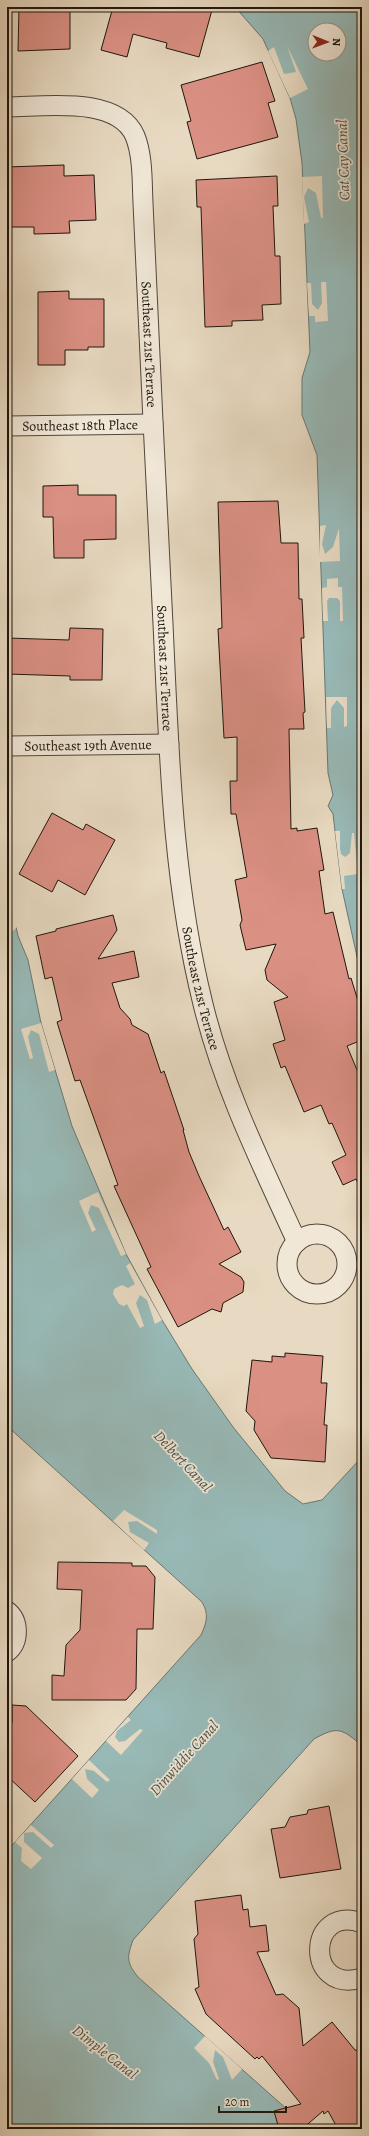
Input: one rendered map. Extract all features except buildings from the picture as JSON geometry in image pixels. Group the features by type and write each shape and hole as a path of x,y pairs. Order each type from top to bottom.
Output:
{"street":[{"name":"Southeast 21st Terrace","path":"7,107 83,106 106,111 128,125 138,146 143,203 169,744 182,901 203,1006 232,1094 297,1242"},
{"name":"Southeast 18th Place","path":"7,426 153,424"},
{"name":"Southeast 19th Avenue","path":"7,746 169,744"},
{"path":"7,1611 16,1623 17,1632 15,1641 7,1652"},
{"path":"362,1923 348,1919 328,1927 320,1941 318,1952 323,1966 330,1974 342,1980 352,1981 362,1978"}],"water":[{"name":"Cat Cay Canal","path":"235,7 362,7 362,979 342,889 333,814 328,806 333,795 328,773 317,455 302,415 302,378 310,352 302,163 296,119 290,98 263,39"},
{"path":"7,904 11,904 18,936 28,960 41,1023 72,1126 126,1254 162,1320 192,1369 233,1427 285,1491 303,1504 322,1500 362,1457 362,1746 349,1735 339,1731 328,1732 314,1739 133,1940 129,1955 131,1967 138,1977 289,2111 305,2129 7,2129 7,1851 201,1635 205,1626 206,1610 202,1602 7,1426"}],"pier":[{"path":"287,46 308,89 290,98 268,51 274,47 284,74 296,72"},
{"path":"322,176 323,218 321,218 316,193 308,188 304,197 309,222 304,224 302,177"},
{"path":"321,282 326,282 328,321 315,322 315,316 309,316 307,283 311,283 312,304 318,310 322,303"},
{"path":"326,525 322,544 325,554 333,547 339,528 340,561 320,562 320,526"},
{"path":"338,578 338,587 342,587 343,621 340,621 340,601 337,598 329,598 327,601 328,621 323,621 322,588 327,587 327,579"},
{"path":"326,697 347,697 347,726 344,727 344,708 337,700 331,708 331,728 327,728"},
{"path":"335,831 340,831 340,849 341,854 345,857 350,853 352,833 354,833 358,874 344,876 345,889 342,889"},
{"path":"11,904 14,907 18,926 7,937 7,931 11,927 10,920 7,920 7,908"},
{"path":"41,1023 55,1070 49,1072 39,1034 31,1030 28,1037 33,1058 30,1059 21,1029"},
{"path":"98,1192 126,1254 121,1256 99,1208 91,1205 88,1213 96,1230 92,1232 79,1201"},
{"path":"130,1263 162,1320 155,1324 147,1300 140,1295 136,1303 144,1326 140,1328 127,1304 124,1306 119,1304 113,1294 114,1289 122,1285 128,1288 135,1284 126,1266"},
{"path":"124,1510 157,1530 157,1534 137,1521 128,1522 130,1532 149,1543 144,1550 113,1521"},
{"path":"128,1717 131,1720 117,1731 115,1737 119,1742 125,1741 140,1729 143,1730 121,1755 106,1741"},
{"path":"89,1760 110,1780 107,1782 94,1771 85,1769 87,1779 99,1790 92,1798 72,1779"},
{"path":"31,1825 54,1845 51,1848 33,1832 24,1833 24,1842 42,1858 31,1869 21,1861 22,1848 15,1842"},
{"path":"205,2036 242,2069 232,2080 223,2057 215,2050 213,2062 219,2079 217,2080 209,2063 194,2048"}],"water label":[{"name":"Delbert Canal","path":"183,1461"},
{"name":"Dinwiddie Canal","path":"184,1758"},
{"name":"Dimple Canal","path":"105,2052"}]}
